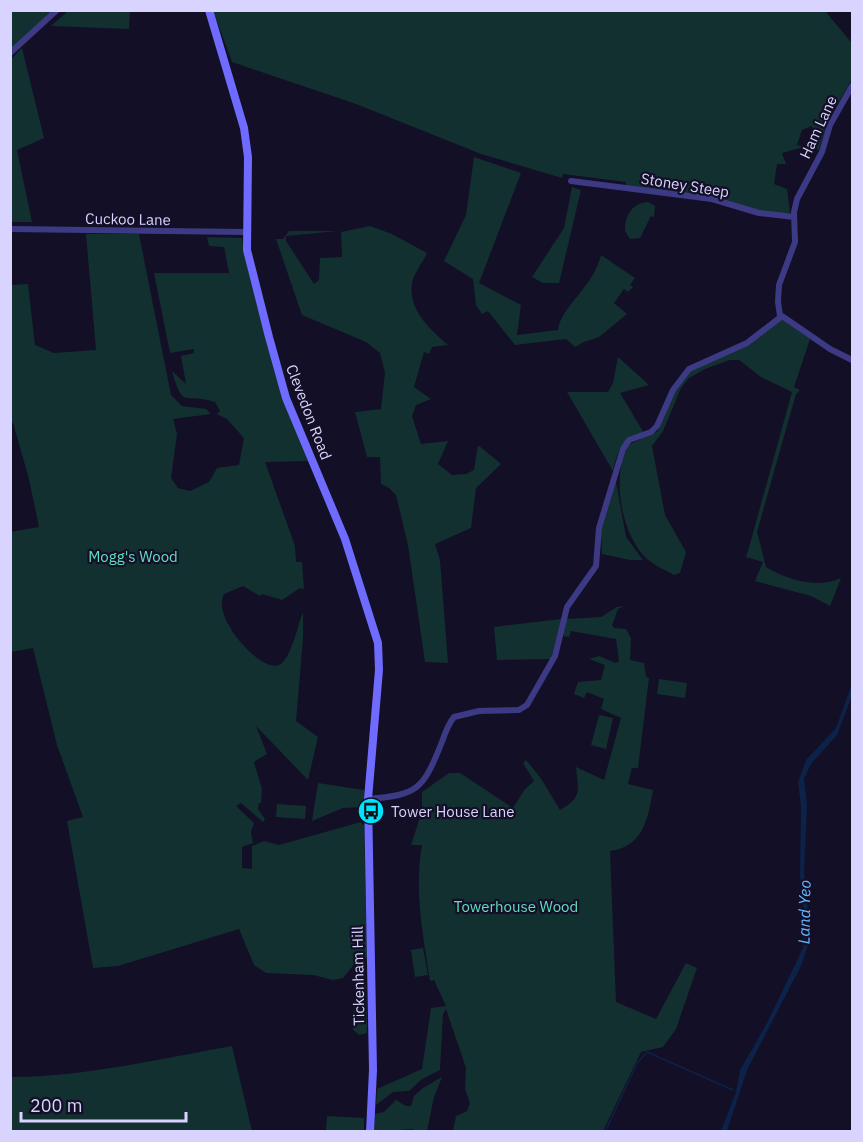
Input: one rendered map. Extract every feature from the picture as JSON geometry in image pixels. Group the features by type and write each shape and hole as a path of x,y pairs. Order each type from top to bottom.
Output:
{"main road":[{"name":"Clevedon Road","path":"209,10 244,128 248,157 245,232 252,274 286,398 345,538 376,634 379,670 368,820"},
{"name":"Tickenham Hill","path":"368,820 373,1070 370,1131"}],"street":[{"path":"10,53 57,10"},
{"name":"Ham Lane","path":"780,316 779,285 794,246 794,217 799,194 822,152 830,125 852,86"},
{"name":"Stoney Steep","path":"571,182 712,199 759,213 794,217"},
{"name":"Cuckoo Lane","path":"10,229 245,232"},
{"path":"368,800 402,796 418,787 430,770 454,717 479,711 519,710 527,705 555,656 567,607 596,566 599,528 625,444 657,426 674,390 689,369 747,343 780,316 830,349 852,360"}],"green space":[{"path":"11,10 54,11 11,49"},
{"path":"68,11 130,11 129,29 51,26"},
{"path":"213,11 825,11 851,42 852,79 829,119 818,152 812,126 802,130 797,145 804,147 782,153 786,164 777,164 774,184 787,189 790,213 770,213 626,185 626,182 563,174 562,178 481,154 356,104 232,62"},
{"path":"22,48 44,138 17,150 32,222 11,222 11,59"},
{"path":"474,157 521,173 479,283 521,305 517,335 558,330 565,313 592,277 601,255 635,278 630,285 633,287 628,292 624,289 614,303 627,314 599,337 575,347 566,339 515,345 488,311 482,314 476,305 473,279 444,261 466,215"},
{"path":"572,187 581,190 559,283 543,283 532,277 564,228"},
{"path":"648,202 655,206 654,217 651,216 640,238 630,239 625,231 628,215 634,207"},
{"path":"370,226 392,234 427,253 413,279 413,302 422,318 448,345 432,347 429,354 424,352 414,387 431,399 416,405 412,416 421,444 448,441 438,464 452,475 466,474 474,470 478,445 501,464 476,488 471,528 435,544 440,560 448,663 425,662 408,545 396,495 381,484 380,457 367,457 355,412 381,409 385,373 380,353 366,342 302,315 276,239 283,239 289,231 338,231 286,236 286,241 314,284 319,280 320,258 342,257 341,232"},
{"name":"Mogg's Wood","path":"86,234 139,234 171,395 182,406 206,409 211,414 173,419 177,434 171,478 178,488 190,491 209,482 217,468 239,465 244,438 227,419 217,414 220,411 215,402 186,398 179,391 172,371 186,384 181,356 194,353 194,349 170,353 154,273 229,273 224,247 209,246 207,237 242,238 262,323 308,461 265,462 295,546 296,562 302,562 304,589 300,588 282,600 262,594 260,596 243,586 224,594 222,605 232,631 242,644 253,655 274,666 282,663 286,658 303,612 296,721 318,737 308,780 256,726 267,754 254,762 262,789 258,809 265,819 263,822 241,803 236,806 254,823 251,832 253,843 242,847 242,868 252,869 252,846 264,841 279,845 361,822 364,826 367,957 355,963 343,978 333,980 313,975 266,973 254,965 239,929 118,966 93,968 67,821 83,817 57,745 33,648 11,652 10,532 39,527 29,479 11,422 11,285 28,284 35,345 54,353 96,350"},
{"path":"780,318 810,339 794,387 800,390 796,394 757,532 766,567 803,582 822,583 841,578 830,606 811,596 755,581 763,562 746,557 792,392 761,377 739,360 730,360 705,369 689,378 681,388 663,431 652,446 665,515 686,552 680,573 674,575 653,564 643,555 629,531 621,502 620,472 628,445 658,431 675,391 690,371 751,344"},
{"path":"618,357 649,385 620,393 644,433 625,442 613,471 567,392 608,392 613,383"},
{"path":"616,482 626,537 643,560 630,560 602,554 601,531"},
{"name":"Towerhouse Wood","path":"624,606 618,609 612,625 614,628 626,629 631,638 630,660 644,663 646,677 649,678 638,768 632,768 628,784 653,790 646,821 637,838 630,844 610,851 616,1002 656,1019 686,963 697,968 676,1029 663,1047 641,1052 603,1131 453,1131 456,1116 467,1111 470,1103 465,1089 466,1068 446,1009 443,1014 440,1070 422,1079 409,1091 393,1092 376,1105 377,1089 422,1069 431,1008 446,1006 434,980 430,981 419,896 422,845 411,845 422,811 422,792 449,773 460,773 513,808 525,789 534,781 523,763 526,760 540,777 560,810 576,797 578,782 576,767 604,780 621,718 601,709 604,699 587,692 584,698 574,694 578,682 601,680 605,665 589,659 599,656 616,663 619,661 616,639 571,631 569,637 563,636 566,619 601,617 617,607"},
{"path":"561,619 551,659 497,660 494,627"},
{"path":"659,679 687,683 685,698 657,694"},
{"path":"599,715 613,718 606,749 591,745"},
{"path":"318,783 364,790 364,807 343,808 312,821"},
{"path":"277,804 306,806 305,819 276,817"},
{"path":"423,948 428,975 415,977 411,950"},
{"path":"366,982 367,1033 359,1035 353,1030 355,983"},
{"path":"232,1046 252,1131 11,1131 11,1077 93,1071"},
{"path":"442,1077 434,1097 427,1131 413,1131 413,1129 374,1132 375,1114 384,1112 396,1100 406,1106 411,1106 414,1096"},
{"path":"327,1116 364,1118 364,1131 326,1131"}],"water":[{"path":"852,684 852,696 837,735 811,764 804,779 807,804 804,873 809,942 801,966 747,1070 727,1131 721,1131 736,1092 740,1070 767,1023 803,948 805,919 800,876 801,807 798,782 806,760 836,728"}],"waterway":[{"path":"605,1132 637,1063 647,1052 733,1090"}],"place":[{"name":"Tower House Lane","path":"371,811"}],"water label":[{"name":"Land Yeo","path":"804,912"}]}
